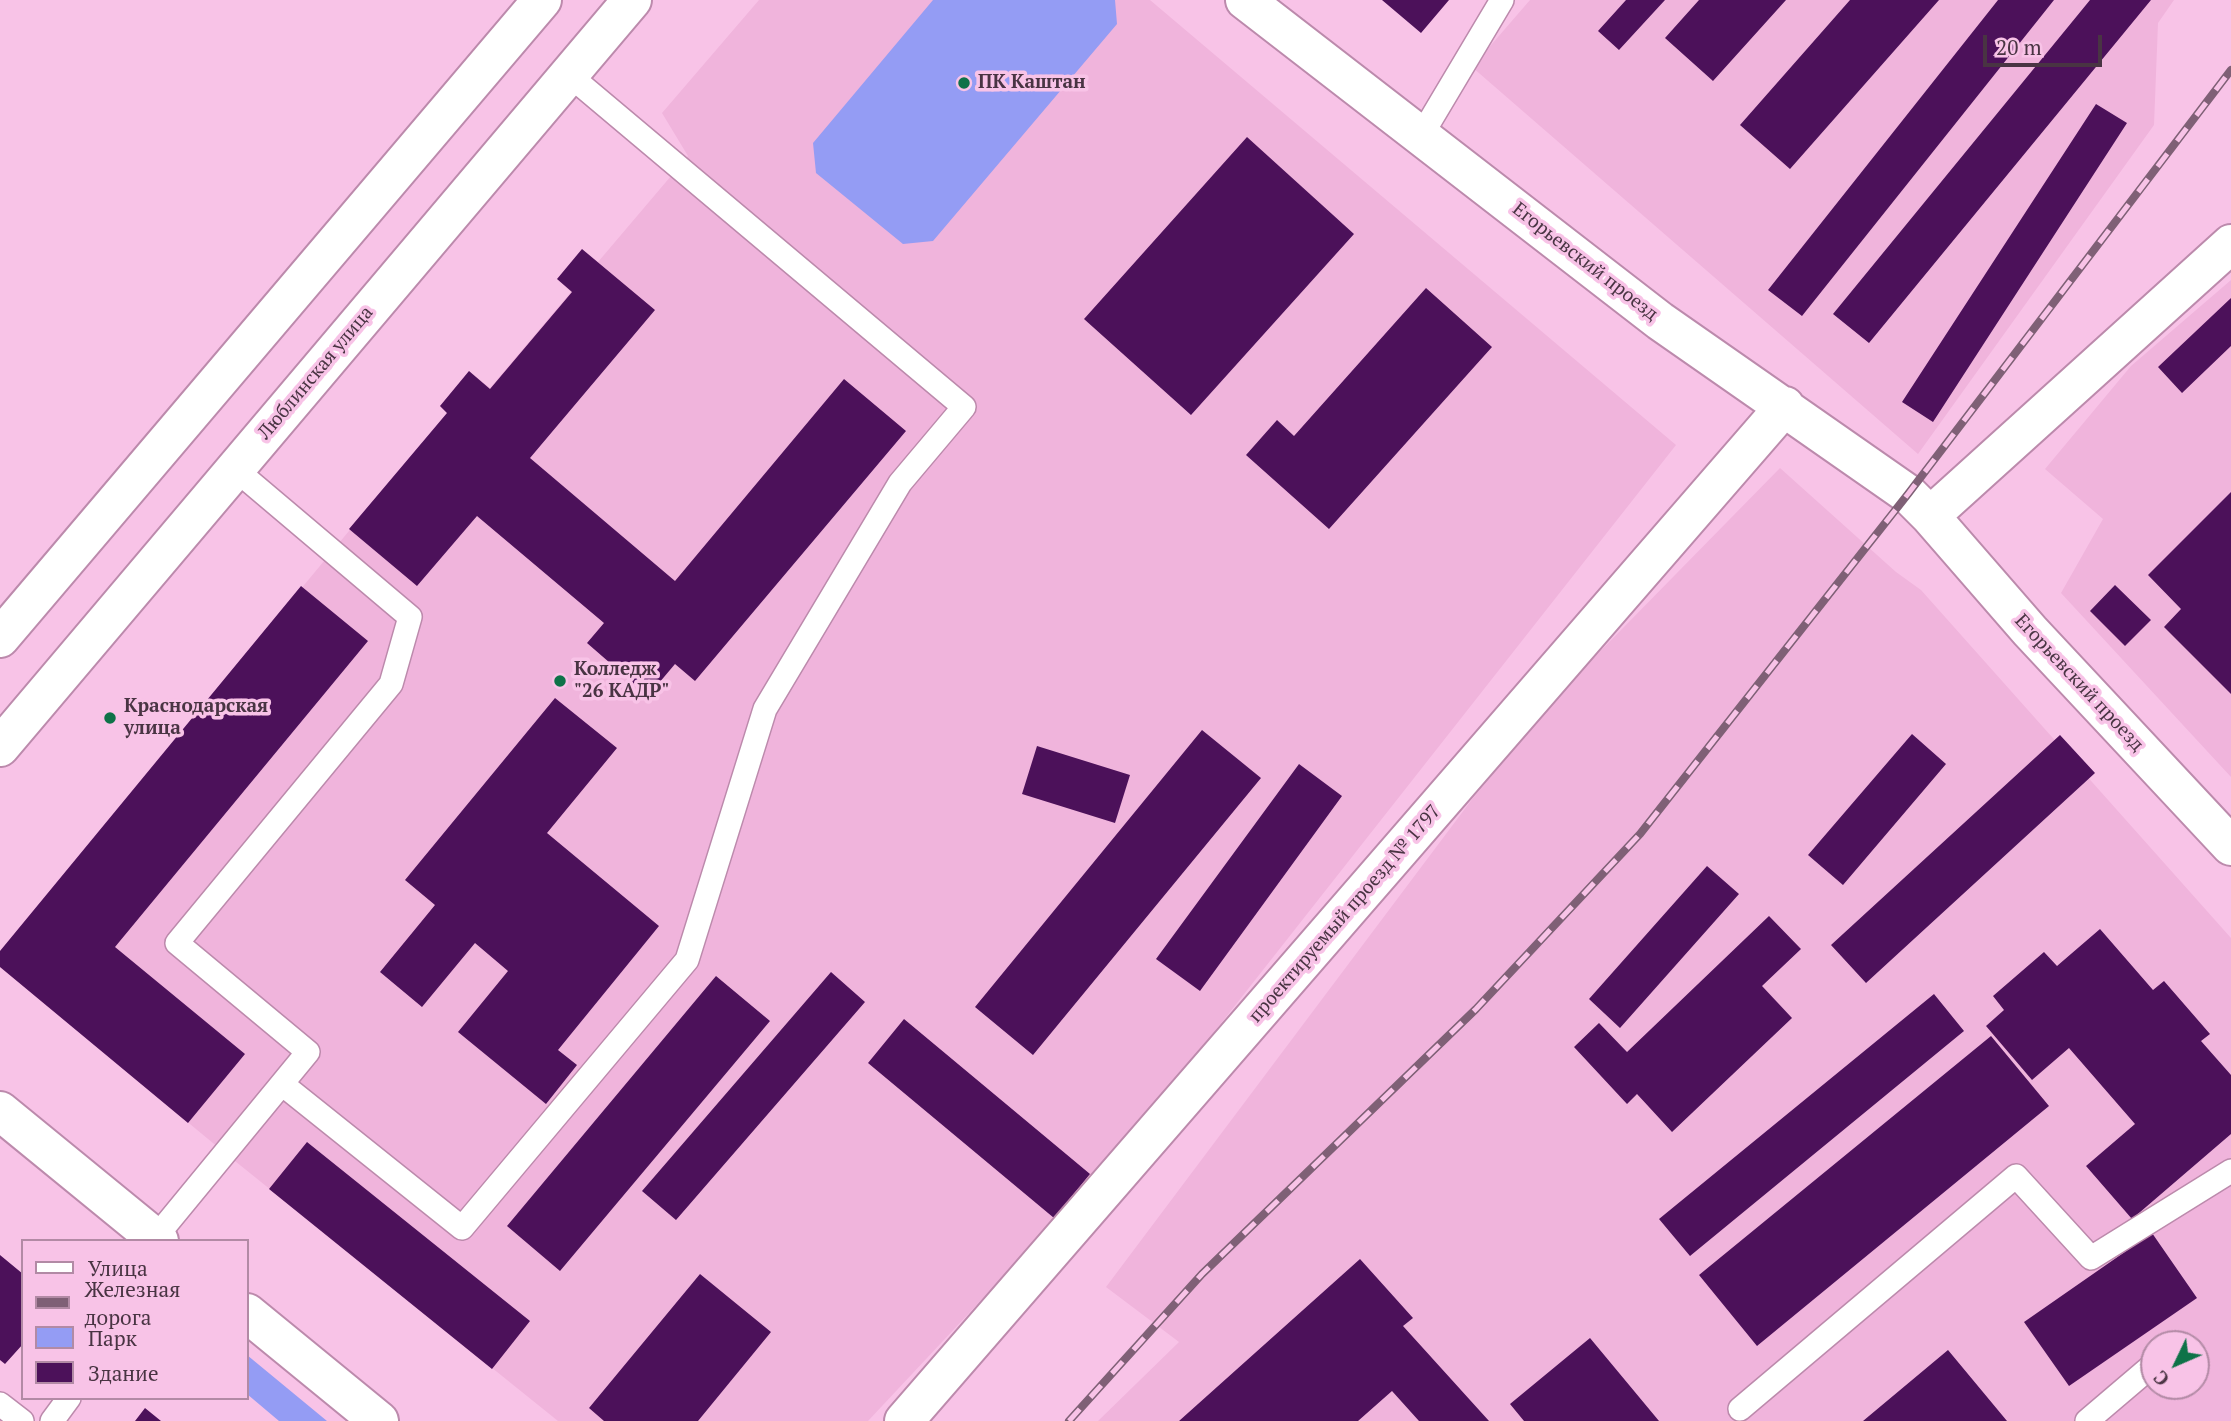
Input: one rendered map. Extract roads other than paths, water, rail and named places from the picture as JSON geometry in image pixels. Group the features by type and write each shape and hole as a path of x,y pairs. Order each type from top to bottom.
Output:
{"street":[{"path":"0,638 542,0"},
{"name":"Люблинская улица","path":"0,747 632,0"},
{"name":"Егорьевский проезд","path":"1245,0 1660,321 1908,494 2030,631 2231,846"},
{"path":"1930,516 2231,244"},
{"name":"проектируемый проезд № 1797","path":"904,1421 1785,406"},
{"path":"0,1111 157,1239"},
{"path":"248,1314 379,1421"}],"lane":[{"path":"1421,136 1502,0"},
{"path":"282,1084 462,1228 687,960 765,709 900,483 964,407 568,74"},
{"path":"157,1239 308,1052 177,943 391,684 410,617 235,469"},
{"path":"1740,1409 2017,1176 2091,1258 2231,1171"},
{"path":"2087,1421 2140,1376"},
{"path":"52,1421 68,1400"},
{"path":"0,1404 22,1421"}],"railway":[{"path":"1069,1421 1202,1274 1476,1009 1640,834 1908,494 2231,70"}],"place":[{"name":"ПК Каштан","path":"964,83"},
{"name":"Колледж \"26 КАДР\"","path":"560,681"},
{"name":"Краснодарская улица","path":"110,718"}]}
